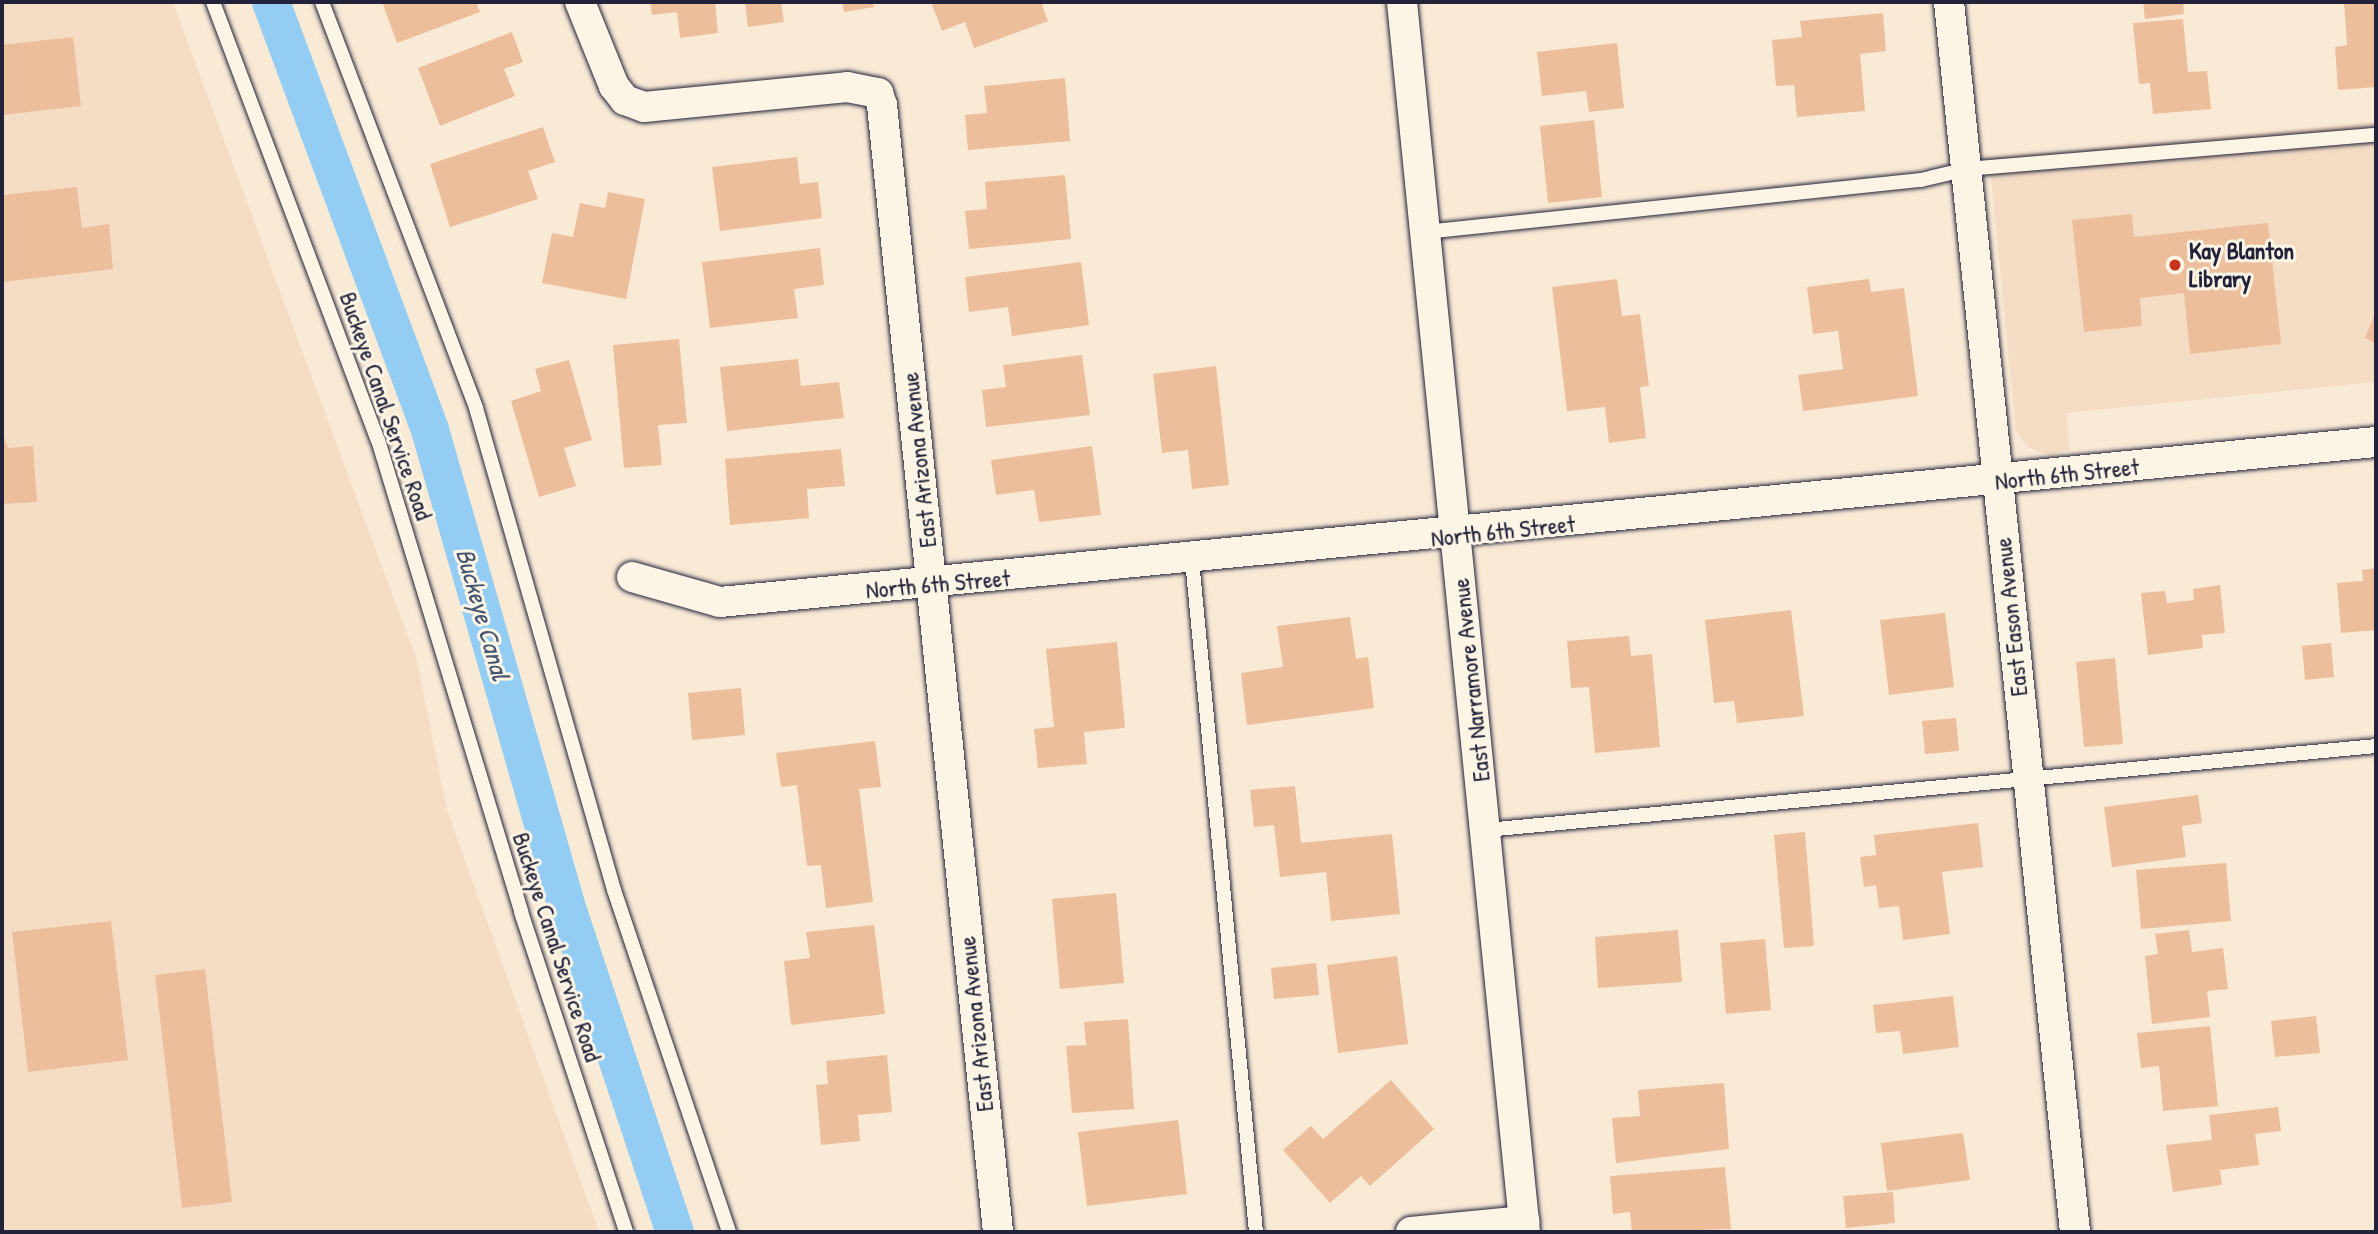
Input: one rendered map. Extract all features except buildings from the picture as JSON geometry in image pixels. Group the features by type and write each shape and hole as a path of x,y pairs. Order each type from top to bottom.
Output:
{"street":[{"name":"East Arizona Avenue","path":"580,2 614,86 625,100 644,107 847,87 878,93 998,1232"},
{"name":"East Narramore Avenue","path":"1402,2 1525,1227"},
{"name":"East Eason Avenue","path":"1949,2 2075,1232"},
{"name":"North 6th Street","path":"632,577 720,602 1456,536 2376,442"},
{"path":"1411,1232 1525,1227"}],"lane":[{"name":"Buckeye Canal Service Road","path":"213,2 378,440 521,912 626,1232"},
{"path":"322,2 475,408 614,890 729,1232"},
{"path":"1425,232 1921,180 1967,169 2376,135"},
{"path":"1192,560 1256,1232"},
{"path":"1486,830 2376,746"}],"shaded area":[{"path":"2,2 173,2 417,661 447,810 599,1232 2,1232"},
{"path":"2376,122 2376,382 2066,413 2070,450 2049,456 2028,447 2016,432 1989,158"}],"waterway":[{"name":"Buckeye Canal","path":"271,2 430,430 566,905 675,1232"}],"place":[{"name":"Kay Blanton Library","path":"2175,265"}]}
